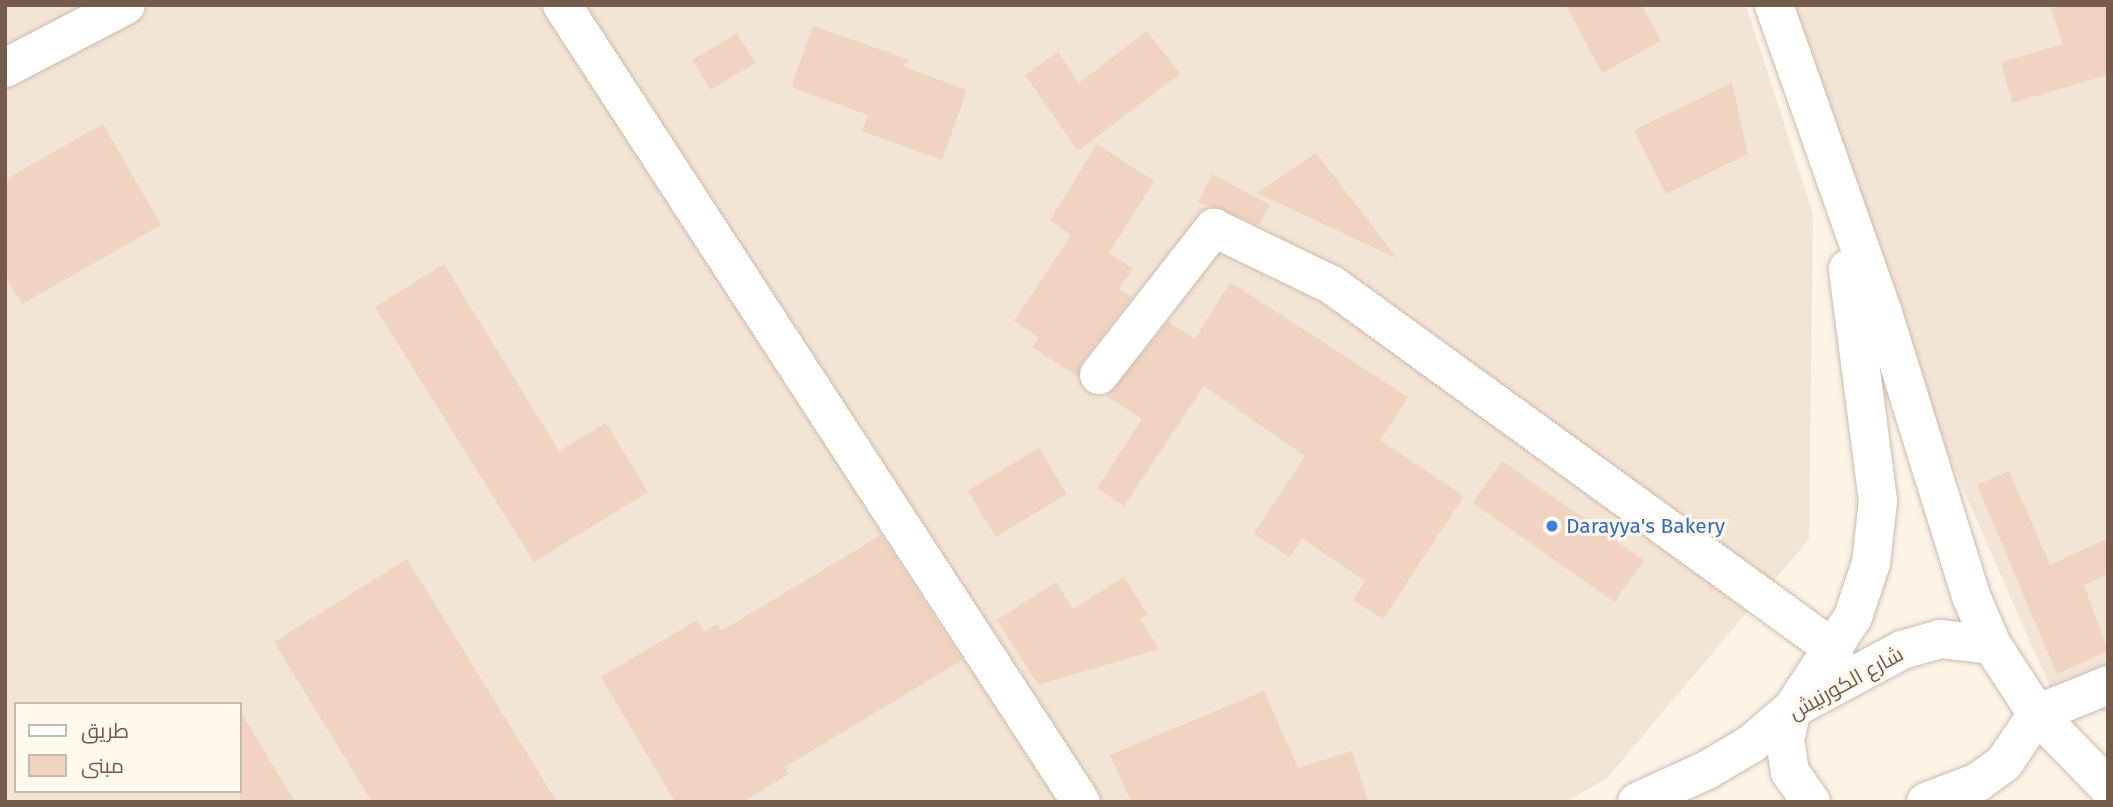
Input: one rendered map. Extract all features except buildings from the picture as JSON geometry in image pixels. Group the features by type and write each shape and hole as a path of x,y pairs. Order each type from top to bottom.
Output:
{"main road":[{"path":"5,68 126,5"},
{"path":"562,5 1081,802"},
{"path":"1774,5 1825,158 1882,310 1971,596 1992,645 2037,714 2108,787"},
{"path":"1811,802 1790,772 1785,740 1792,709 1835,650 1853,617 1871,563 1878,501 1854,300 1825,158"},
{"path":"1099,375 1213,228 1332,285 1835,650"},
{"name":"شارع الكورنيش","path":"1637,802 1751,744 1792,709 1902,650 1940,639 1992,645"},
{"path":"1926,802 1978,782 2004,763 2037,714 2108,685"}],"shaded area":[{"path":"5,5 1746,5 1813,214 1809,539 1607,778 1566,802 5,802"},
{"path":"1790,5 2108,5 2108,714 2051,690 1951,461 1856,205"}],"place":[{"name":"Darayya's Bakery","path":"1552,526"}]}
